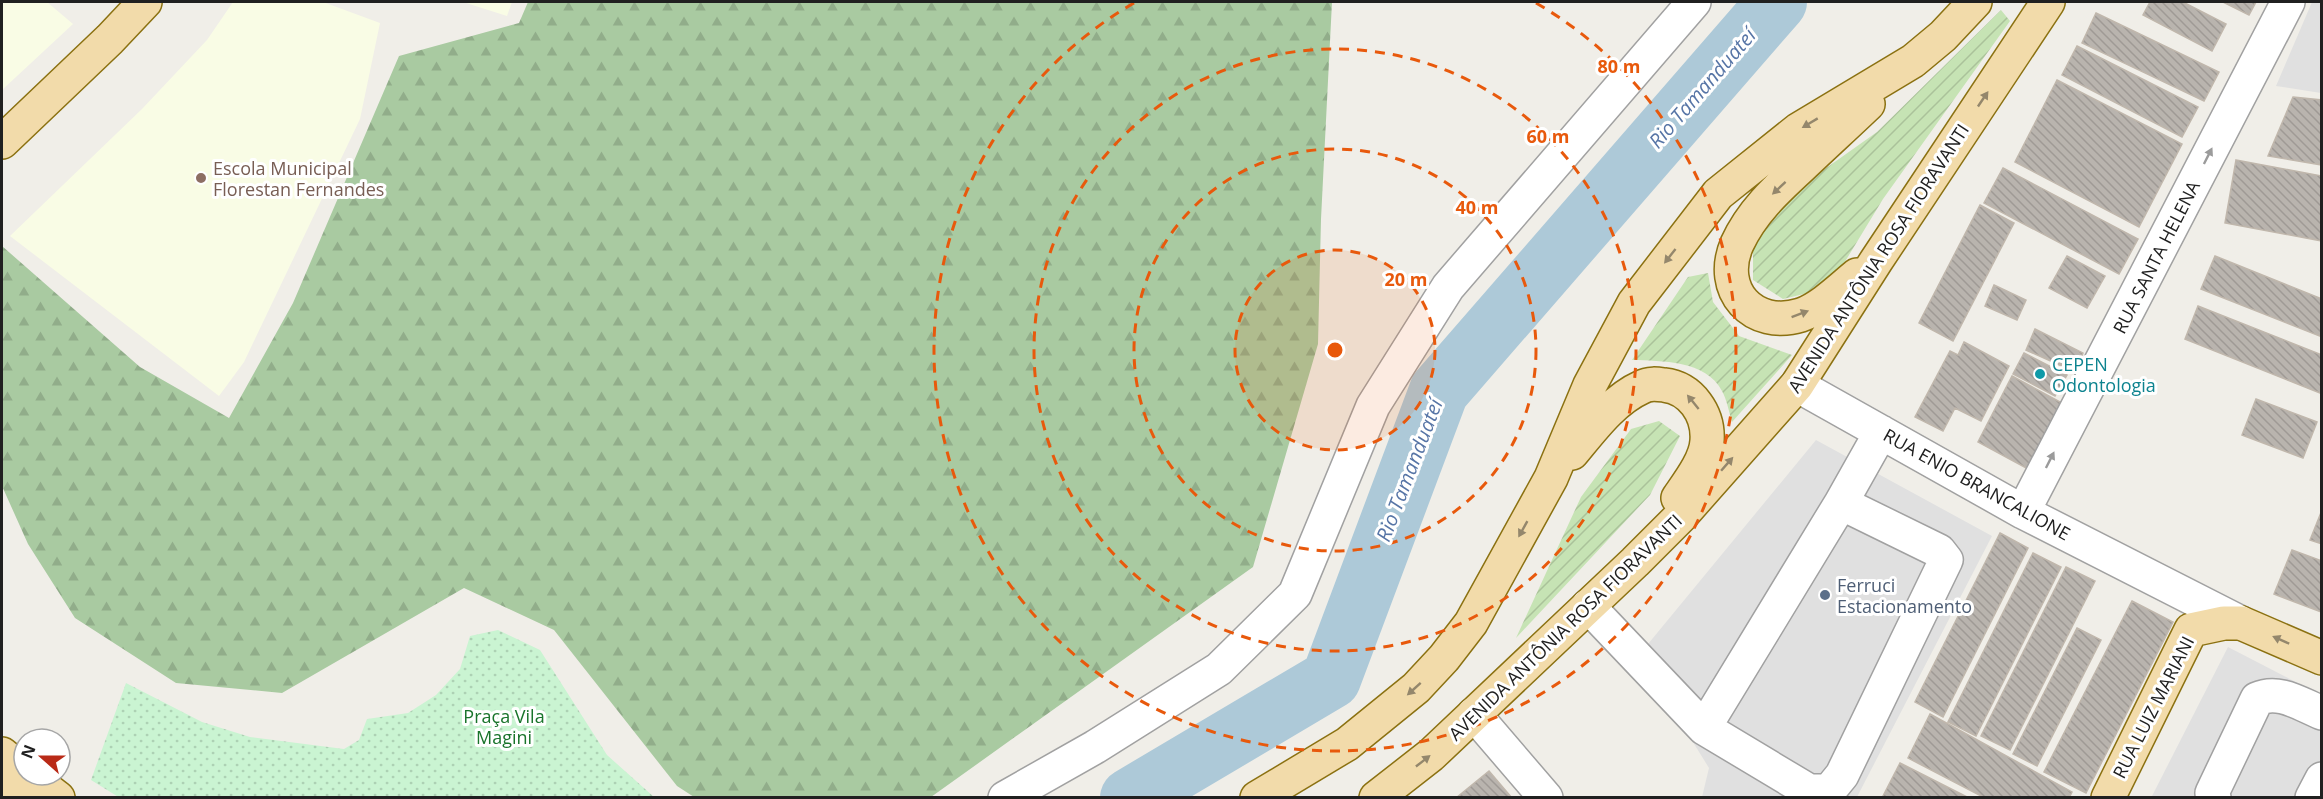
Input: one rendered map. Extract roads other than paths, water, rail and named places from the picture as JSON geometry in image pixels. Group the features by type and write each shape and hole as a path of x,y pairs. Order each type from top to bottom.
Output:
{"main road":[{"path":"2,142 110,39 145,2"},
{"path":"1875,261 1816,306 1804,314 1790,318 1769,317 1745,305 1734,287 1731,276 1732,257 1738,243 1764,202 1913,61 1943,36 1975,2"},
{"name":"AVENIDA ANTÔNIA ROSA FIORAVANTI","path":"1376,798 1431,755 1635,562 1681,516 1797,385 1875,261 2048,2"},
{"path":"1296,798 1347,744 1416,688 1444,658 1471,623 1551,478 1590,385 1634,303 1718,194 1798,130 1913,61"},
{"path":"1551,478 1605,415 1643,386 1653,384 1676,387 1694,398 1707,423 1707,443 1698,465 1681,494 1635,562"},
{"name":"RUA LUIZ MARIANI","path":"2108,798 2191,630 2224,623 2241,623"},
{"name":"RUA ENIO BRANCALIONE","path":"2241,623 2322,658"},
{"path":"1257,798 1347,744"}],"street":[{"path":"1005,798 1095,747 1219,669 1295,594 1373,406 1448,287 1694,2"},
{"name":"RUA SANTA HELENA","path":"2024,512 2288,2"},
{"name":"RUA ENIO BRANCALIONE","path":"1797,385 2024,512 2241,623"},
{"path":"1704,728 1841,503 1881,432"},
{"path":"1588,606 1704,728 1809,792 1829,791 1842,775 1946,561 1939,551 1841,503"},
{"name":"RUA ENIO BRANCALIONE","path":"2158,581 2191,630"},
{"path":"2214,798 2212,793 2257,699 2268,694 2281,696 2322,713"},
{"path":"1474,714 1546,798"},
{"path":"2312,798 2322,778"}],"waterway":[{"name":"Rio Tamanduateí","path":"1130,798 1331,679 1439,391 1777,2"}],"place":[{"name":"Escola Municipal Florestan Fernandes","path":"201,178"},
{"name":"CEPEN Odontologia","path":"2040,374"},
{"name":"Ferruci Estacionamento","path":"1825,595"}],"park label":[{"name":"Praça Vila Magini","path":"504,726"}]}
